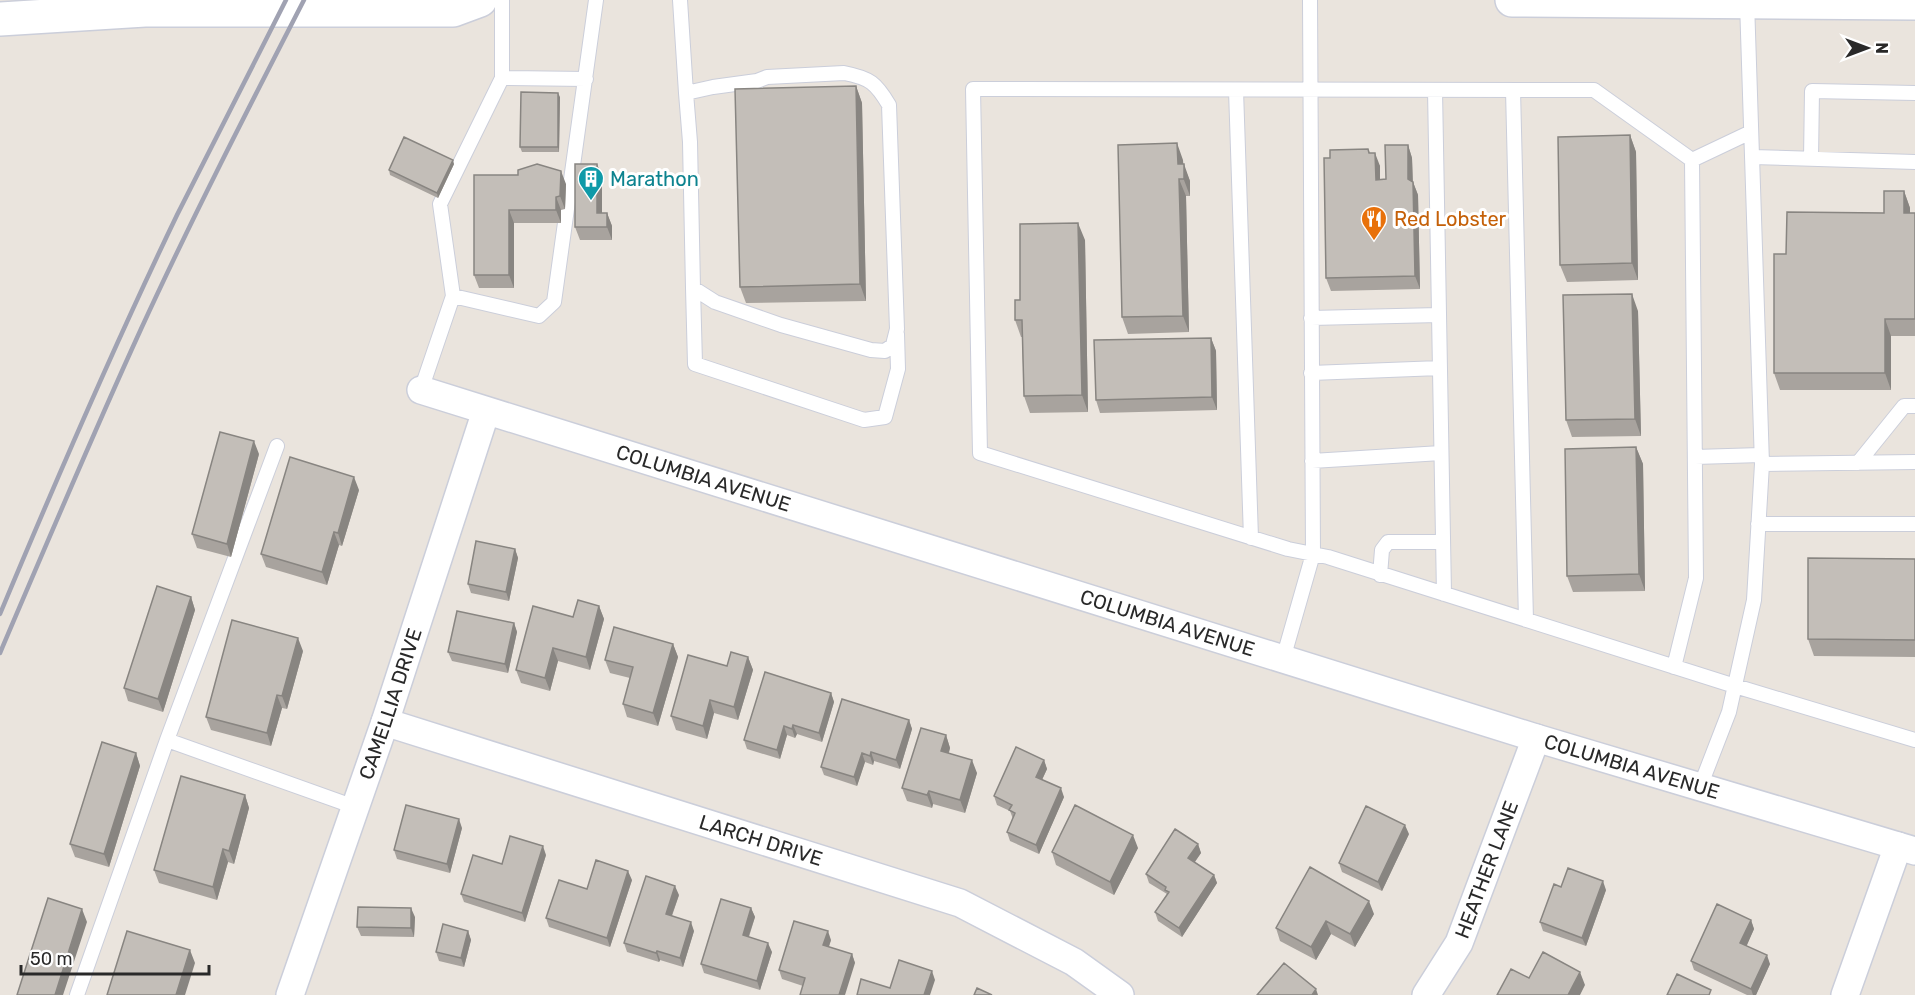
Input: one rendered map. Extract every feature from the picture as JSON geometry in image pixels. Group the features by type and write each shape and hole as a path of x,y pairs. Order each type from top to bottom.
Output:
{"main road":[{"path":"0,19 145,10 453,10 480,0"},
{"path":"1512,0 1915,3"}],"street":[{"name":"COLUMBIA AVENUE","path":"421,390 1536,738 1906,849"},
{"name":"CAMELLIA DRIVE","path":"290,995 385,722 486,411"},
{"name":"LARCH DRIVE","path":"385,722 960,903 1074,962 1120,995"},
{"name":"HEATHER LANE","path":"1426,995 1459,943 1536,738"},
{"path":"1845,995 1906,849"}],"lane":[{"path":"421,390 453,296 441,204 502,78 502,0"},
{"path":"453,296 538,316 554,302 596,0"},
{"path":"680,0 686,93 690,142 695,364 864,420 885,417 898,369 889,105 878,87 861,76 844,73 767,77 757,81 686,93"},
{"path":"1283,659 1313,554 1310,0"},
{"path":"1700,787 1729,712 1754,600 1762,459 1747,2"},
{"path":"502,78 585,79"},
{"path":"1692,160 1594,90 973,89 980,453 1251,538 1288,549 1328,557 1674,667 1915,740"},
{"path":"1236,90 1251,538"},
{"path":"1435,90 1444,594"},
{"path":"1513,90 1526,620"},
{"path":"1811,159 1812,92 1915,93"},
{"path":"1692,160 1751,132"},
{"path":"1752,157 1915,162"},
{"path":"1674,667 1696,578 1692,160"},
{"path":"693,288 715,302 871,350 885,351 893,345 897,329"},
{"path":"1311,318 1439,315"},
{"path":"1311,373 1440,368"},
{"path":"1858,463 1904,406 1915,406"},
{"path":"77,995 167,740 277,446"},
{"path":"1312,461 1441,453"},
{"path":"1695,457 1858,463 1915,462"},
{"path":"1758,524 1915,524"},
{"path":"1380,575 1382,550 1388,542 1442,542"},
{"path":"167,740 355,807"}],"building":[{"path":"856,86 860,284 740,287 735,89"},
{"path":"521,92 558,93 558,147 520,147"},
{"path":"1630,135 1632,263 1560,265 1558,137"},
{"path":"404,137 453,160 437,193 389,170"},
{"path":"1177,143 1178,164 1184,164 1184,179 1179,179 1183,316 1122,317 1118,145"},
{"name":"Red Lobster","path":"1385,145 1408,145 1408,179 1413,182 1415,276 1326,278 1324,158 1330,158 1330,150 1368,149 1369,153 1375,153 1376,180 1386,179"},
{"name":"Marathon","path":"537,164 561,171 560,196 556,197 556,210 509,210 509,275 474,275 474,175 518,175 518,170"},
{"name":"Marathon","path":"575,164 597,164 597,213 607,213 607,227 575,227"},
{"path":"1884,191 1904,191 1904,213 1915,213 1915,319 1885,319 1885,373 1774,373 1774,254 1786,254 1787,212 1884,213"},
{"path":"1078,223 1082,395 1024,396 1022,320 1015,320 1015,300 1020,300 1020,224"},
{"path":"1632,294 1635,419 1566,420 1563,295"},
{"path":"1211,338 1212,397 1096,400 1094,340"},
{"path":"220,432 254,441 227,544 192,534"},
{"path":"1636,447 1639,574 1567,576 1565,449"},
{"path":"290,457 354,477 338,533 334,532 322,572 261,554"},
{"path":"476,541 515,549 506,592 468,584"},
{"path":"1808,558 1915,559 1915,640 1808,639"},
{"path":"157,586 191,597 158,699 124,688"},
{"path":"578,600 599,606 586,657 553,648 545,678 516,670 533,606 573,617"},
{"path":"457,611 514,623 505,664 448,652"},
{"path":"232,620 298,638 282,696 277,695 267,733 206,717"},
{"path":"614,627 673,644 653,713 623,704 633,667 605,660"},
{"path":"731,652 748,657 734,707 710,700 703,726 671,716 688,655 727,666"},
{"path":"765,672 831,693 819,733 793,725 792,729 784,726 777,750 744,740"},
{"path":"842,699 909,720 896,760 871,752 870,756 862,753 854,777 821,767"},
{"path":"921,728 946,735 941,751 972,760 960,800 929,791 927,795 902,788"},
{"path":"102,742 136,753 104,854 70,844"},
{"path":"1016,747 1044,760 1036,777 1061,788 1036,845 1007,832 1015,813 1009,810 1012,805 994,796"},
{"path":"181,776 245,795 229,851 223,849 213,887 154,870"},
{"path":"406,805 459,819 447,864 394,850"},
{"path":"1075,805 1133,835 1110,882 1052,852"},
{"path":"1366,806 1405,825 1378,882 1339,863"},
{"path":"1175,829 1198,844 1188,858 1214,875 1179,928 1155,912 1169,892 1165,890 1166,887 1146,874"},
{"path":"510,836 543,846 522,913 461,894 473,855 502,864"},
{"path":"596,860 628,871 607,938 546,918 559,880 587,889"},
{"path":"1310,867 1369,901 1350,934 1326,921 1311,947 1276,928"},
{"path":"1568,868 1603,881 1582,938 1540,922 1554,884 1561,887"},
{"path":"646,876 675,886 666,914 691,922 680,958 624,943"},
{"path":"48,898 82,909 55,995 17,995"},
{"path":"721,899 751,908 743,935 768,943 757,981 701,964"},
{"path":"1717,904 1751,920 1740,943 1767,955 1751,989 1691,961"},
{"path":"358,907 411,908 411,928 357,927"},
{"path":"794,921 828,931 823,945 852,954 839,995 800,995 805,978 779,970"},
{"path":"443,924 468,931 461,958 436,952"},
{"path":"127,931 190,950 176,995 107,995"},
{"path":"1543,952 1580,972 1568,995 1497,995 1511,969 1529,978"},
{"path":"899,960 932,971 924,995 857,995 861,979 890,988"},
{"path":"1284,963 1316,989 1312,995 1257,995"},
{"path":"1677,974 1711,990 1709,995 1667,995"},
{"path":"977,988 992,995 974,995"}],"railway":[{"path":"0,614 86,413 154,264 286,0"},
{"path":"0,653 141,329 200,205 304,0"}],"place":[{"name":"Marathon","path":"591,202"},
{"name":"Red Lobster","path":"1374,242"}]}
